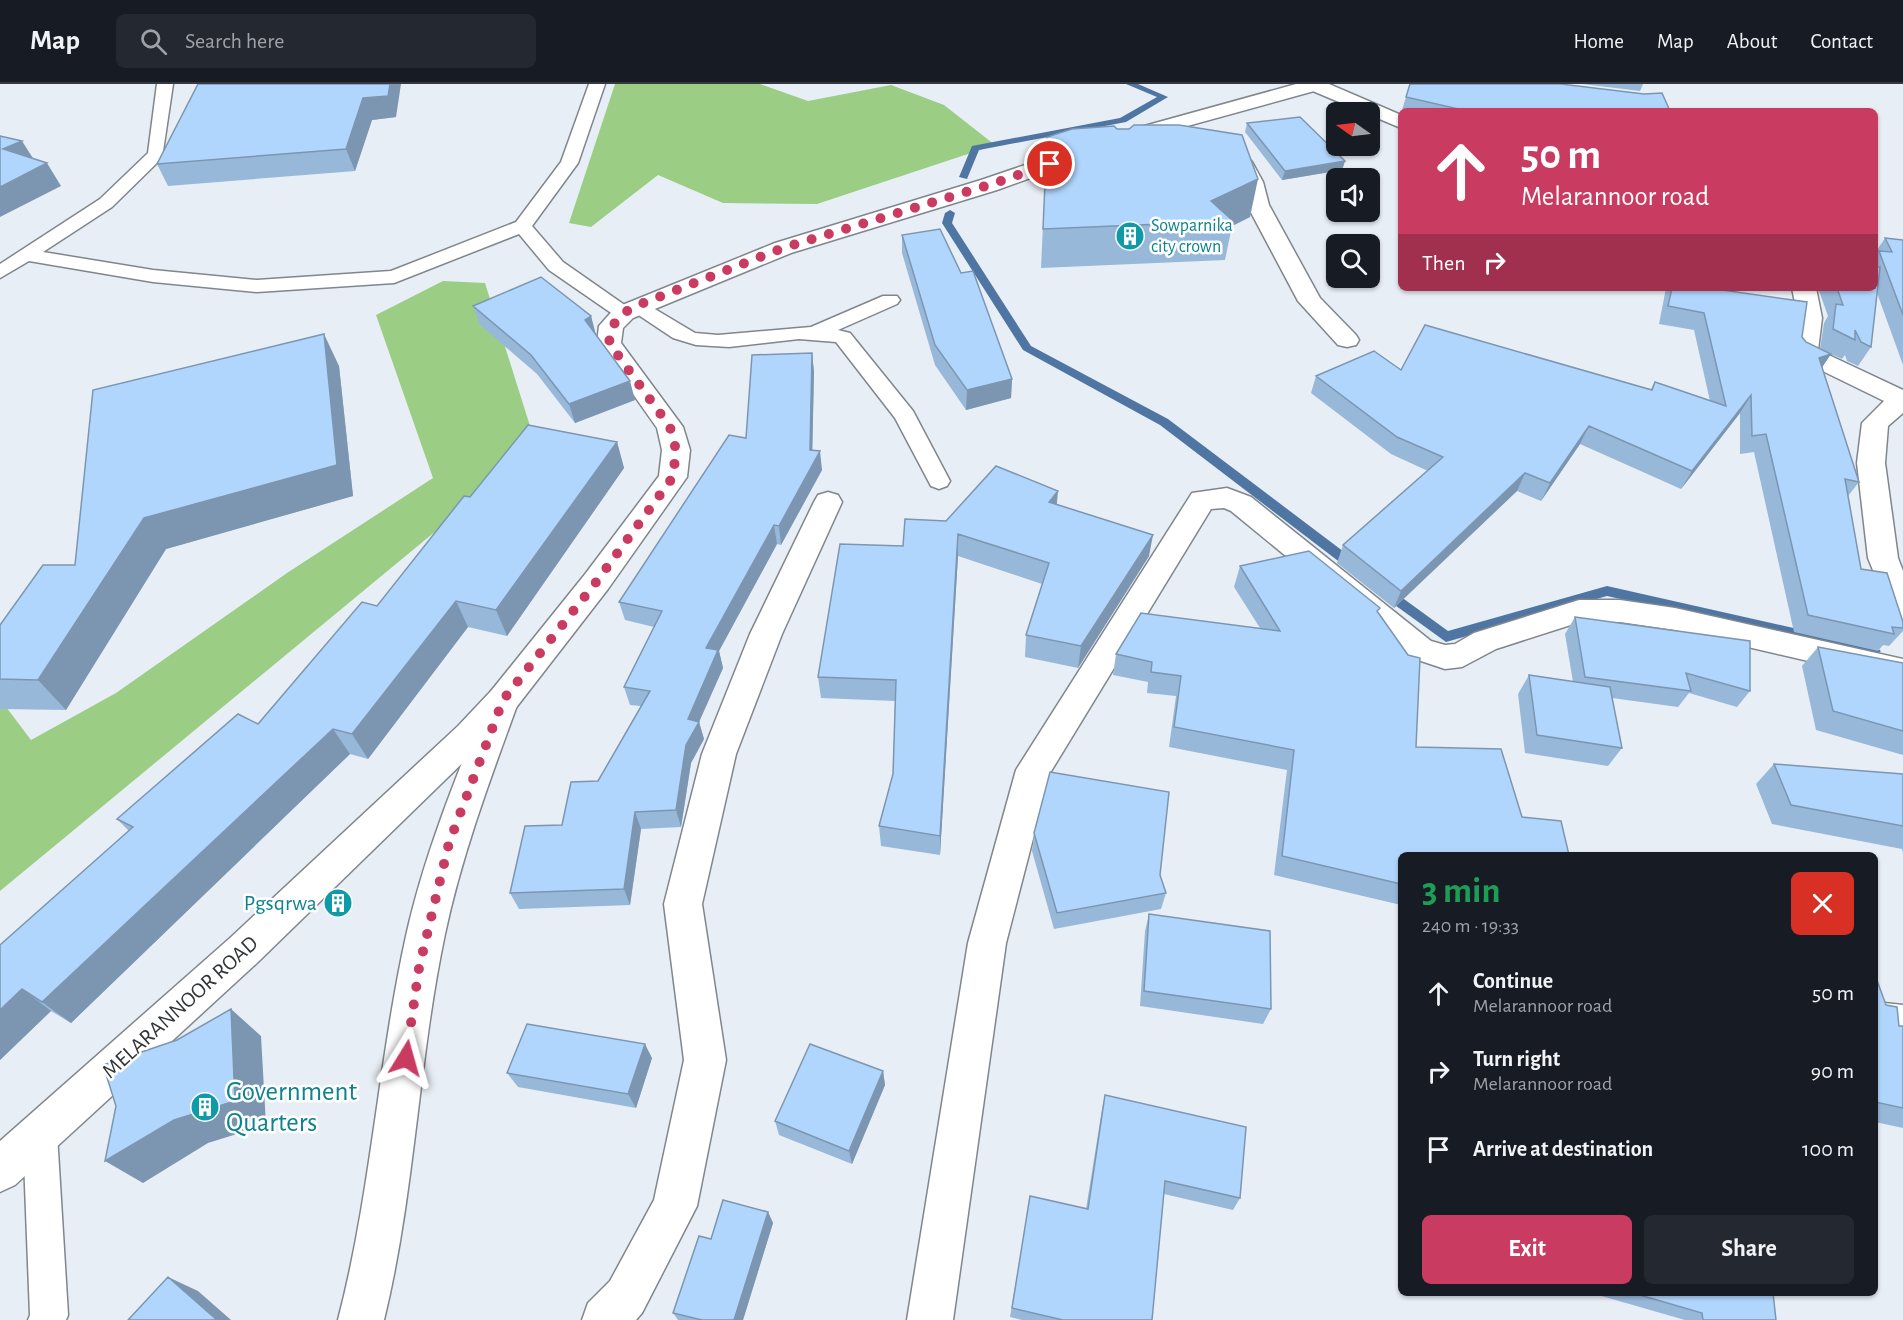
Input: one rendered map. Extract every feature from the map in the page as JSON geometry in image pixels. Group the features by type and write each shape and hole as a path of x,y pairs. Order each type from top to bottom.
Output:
{"street":[{"path":"630,310 783,248 989,185 1115,151 1178,123 1317,84 1398,121"},
{"path":"1178,123 1223,144 1242,162 1252,182 1258,205 1310,301 1347,340"},
{"path":"1805,291 1810,318 1805,353 1902,399 1875,423 1871,463 1883,558 1903,609"},
{"name":"MELARANNOOR ROAD","path":"0,1170 244,950 470,735 503,700 597,581 673,477 676,450 670,427 609,343 611,326 630,310"},
{"path":"930,1320 987,943 1033,770 1202,500 1227,498 1241,504 1420,649 1445,657 1462,656 1485,641 1579,611 1620,611 1675,619 1903,671"},
{"path":"605,1320 626,1297 675,1206 705,1060 683,904 719,754 766,634 828,502"},
{"path":"361,1320 377,1262 419,968 449,843 503,700"},
{"path":"1878,1021 1903,1024"}],"lane":[{"path":"0,272 106,203 156,154 165,84"},
{"path":"26,255 153,276 257,286 394,277 522,226 569,163 597,84"},
{"path":"522,226 556,266 630,310 655,315 672,329 694,339 719,341 814,333 843,337 905,416 939,481"},
{"path":"814,333 890,300"},
{"path":"40,1134 49,1315 47,1320"}],"green space":[{"path":"615,84 760,84 808,101 891,85 944,105 995,145 817,204 723,203 658,175 591,227 569,223"},
{"path":"443,281 485,283 530,426 477,497 0,891 0,699 31,740 116,693 287,573 433,478 376,315"}],"building":[{"path":"198,84 390,84 388,96 363,98 346,149 157,164"},
{"path":"1410,84 1561,84 1644,94 1662,93 1669,108 1454,108 1406,97"},
{"path":"1300,117 1326,142 1326,156 1340,156 1345,161 1285,171 1247,123"},
{"path":"1134,125 1179,125 1242,135 1258,179 1211,201 1233,221 1043,229 1047,137 1072,129 1114,126 1117,129 1129,129"},
{"path":"0,136 22,141 3,149 47,163 0,187"},
{"path":"940,229 961,273 973,271 1012,379 967,390 935,345 902,235"},
{"path":"1885,238 1903,240 1903,315 1879,251 1892,252"},
{"path":"541,277 591,316 585,320 630,381 569,404 531,355 473,306"},
{"path":"1671,291 1729,291 1807,302 1802,337 1806,342 1831,354 1819,358 1859,482 1845,479 1861,569 1887,573 1903,628 1892,627 1894,634 1808,615 1766,434 1752,436 1751,395 1692,471 1589,426 1550,483 1525,473 1401,591 1343,545 1443,457 1397,437 1316,376 1374,351 1401,370 1425,325 1652,390 1655,382 1726,406 1704,313 1668,306"},
{"path":"1838,291 1877,291 1871,347 1861,342 1855,330 1855,340 1833,329 1836,304 1843,305"},
{"path":"324,334 337,465 144,518 38,680 0,679 0,625 43,565 75,565 93,390"},
{"path":"812,353 810,450 820,451 779,526 774,525 706,648 718,650 688,719 699,722 686,745 676,810 635,812 624,889 510,893 525,826 562,825 571,782 598,781 650,691 624,687 662,611 619,602 729,435 746,438 752,355"},
{"path":"528,425 617,442 496,610 456,601 352,734 333,729 42,1002 22,989 0,1010 0,945 133,827 117,819 238,714 258,724 362,602 377,606 464,496 470,497"},
{"path":"996,466 1058,491 1049,502 1153,535 1081,646 1026,635 1049,563 958,534 940,836 879,826 893,774 896,680 818,677 840,544 903,546 905,519 946,521"},
{"path":"1309,551 1380,608 1377,611 1408,655 1420,658 1416,747 1501,749 1522,817 1561,821 1568,852 1398,852 1398,883 1282,856 1294,750 1174,727 1181,676 1151,672 1152,662 1116,654 1141,613 1280,631 1240,566"},
{"path":"1575,617 1750,641 1750,691 1686,673 1691,691 1585,677"},
{"path":"1818,647 1903,663 1903,731 1833,711"},
{"path":"1529,675 1610,687 1622,748 1537,735"},
{"path":"1774,764 1903,774 1903,826 1791,805"},
{"path":"1050,772 1169,792 1160,875 1166,893 1057,913 1034,833"},
{"path":"1149,914 1270,931 1271,1009 1144,991"},
{"path":"1878,983 1886,1005 1897,1007 1899,1026 1903,1026 1903,1108 1878,1103"},
{"path":"231,1009 235,1101 174,1120 105,1161 116,1106 103,1065 177,1040"},
{"path":"527,1024 645,1044 628,1094 507,1073"},
{"path":"810,1044 883,1071 849,1151 775,1121"},
{"path":"1105,1095 1246,1127 1240,1198 1165,1181 1152,1320 1063,1320 1012,1308 1030,1196 1088,1209"},
{"path":"723,1200 768,1212 734,1320 702,1320 673,1313 699,1236 711,1239"},
{"path":"168,1277 217,1320 128,1320"},
{"path":"1643,1296 1773,1296 1776,1320 1703,1320 1702,1313"}],"waterway":[{"path":"964,177 975,148 1123,120 1164,97 1130,84"},
{"path":"950,213 947,223 1027,348 1164,422 1355,567"},
{"path":"1386,591 1446,637 1607,591 1874,651"}],"place":[{"name":"Sowparnika city crown","path":"1130,236"},
{"name":"Pgsqrwa","path":"338,903"},
{"name":"Government Quarters","path":"205,1107"}],"route":[{"path":"406,1058 419,968 449,843 503,700 597,581 673,477 676,450 670,427 609,343 611,326 624,313 636,306 783,248 1050,164"}]}
